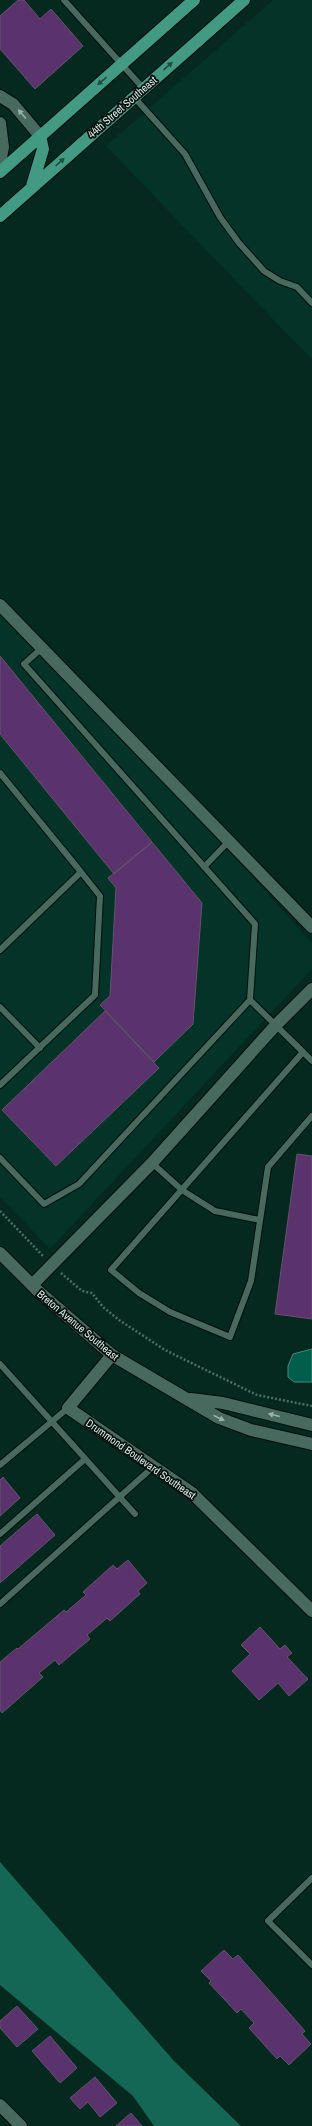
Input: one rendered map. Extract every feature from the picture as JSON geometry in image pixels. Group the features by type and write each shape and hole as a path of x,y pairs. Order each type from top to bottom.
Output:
{"main road":[{"path":"0,172 194,0"},
{"name":"44th Street Southeast","path":"0,216 244,0"},
{"path":"32,187 43,149 40,136"}],"street":[{"path":"0,96 13,104 40,136"},
{"path":"0,123 3,147 0,163"},
{"path":"0,605 312,927"},
{"path":"32,1285 152,1163 275,1026 312,989"},
{"name":"Breton Avenue Southeast","path":"0,1253 32,1285 112,1356 219,1418 251,1430 312,1444"},
{"path":"68,1408 112,1356"},
{"name":"Breton Avenue Southeast","path":"185,1398 223,1403 312,1425"},
{"name":"Drummond Boulevard Southeast","path":"68,1408 192,1493 312,1611"},
{"path":"0,2105 21,2126"}],"lane":[{"path":"64,0 143,88"},
{"path":"134,96 185,154 220,217 238,243 264,271 280,281 297,287 312,303"},
{"path":"0,1158 44,1204 79,1184 250,1000 255,924 24,664 42,648"},
{"path":"0,773 100,896 95,995 0,1085"},
{"path":"204,868 229,841"},
{"path":"0,950 81,872"},
{"path":"250,1000 312,1061"},
{"path":"0,1007 40,1048"},
{"path":"303,1052 111,1270 139,1293 170,1312 230,1337 252,1281 268,1167 312,1116"},
{"path":"152,1163 182,1190 215,1211 260,1220"},
{"path":"0,1364 135,1514"},
{"path":"0,1465 50,1421 68,1408"},
{"path":"0,1534 85,1459"},
{"path":"1,1601 153,1467"},
{"path":"312,1878 268,1920 312,1965"}],"path":[{"path":"0,1211 52,1264 82,1291 92,1293 103,1307 119,1320 165,1350 257,1395 312,1406"}],"shaded area":[{"path":"273,0 312,0 312,360 106,146"},
{"path":"0,598 312,943 312,969 50,1249 0,1197"},
{"path":"312,1349 312,1382 294,1382 288,1377 288,1366 293,1354"},
{"path":"0,1862 174,2061 241,2126 154,2126 133,2096 0,1985"}],"building":[{"path":"18,0 24,0 40,19 51,9 83,46 35,89 0,49 0,16"},
{"path":"0,656 152,842 114,874 0,734"},
{"path":"152,842 202,903 193,1024 154,1062 100,1005 110,996 116,888 108,878"},
{"path":"105,1011 159,1068 56,1166 2,1110"},
{"path":"297,1154 312,1156 312,1319 275,1314"},
{"path":"3,1477 20,1498 0,1516 0,1480"},
{"path":"37,1514 55,1535 0,1583 0,1546"},
{"path":"128,1560 147,1583 138,1591 140,1594 110,1621 107,1618 87,1635 90,1639 59,1665 55,1660 39,1673 43,1677 2,1713 0,1710 0,1662 17,1648 18,1649 64,1610 66,1612 86,1595 83,1592 113,1565 117,1569"},
{"path":"260,1627 280,1649 285,1645 292,1653 287,1657 308,1679 289,1696 278,1683 259,1700 232,1671 250,1654 241,1645"},
{"path":"224,1950 233,1959 238,1955 305,2031 302,2034 311,2044 289,2065 280,2056 277,2059 249,2028 254,2023 241,2009 237,2013 209,1983 211,1981 201,1971"},
{"path":"17,2006 38,2029 17,2047 0,2028 0,2021"},
{"path":"50,2036 77,2068 60,2083 32,2051"},
{"path":"95,2077 117,2103 100,2117 88,2102 80,2109 70,2098"},
{"path":"131,2113 142,2126 116,2126"}]}
